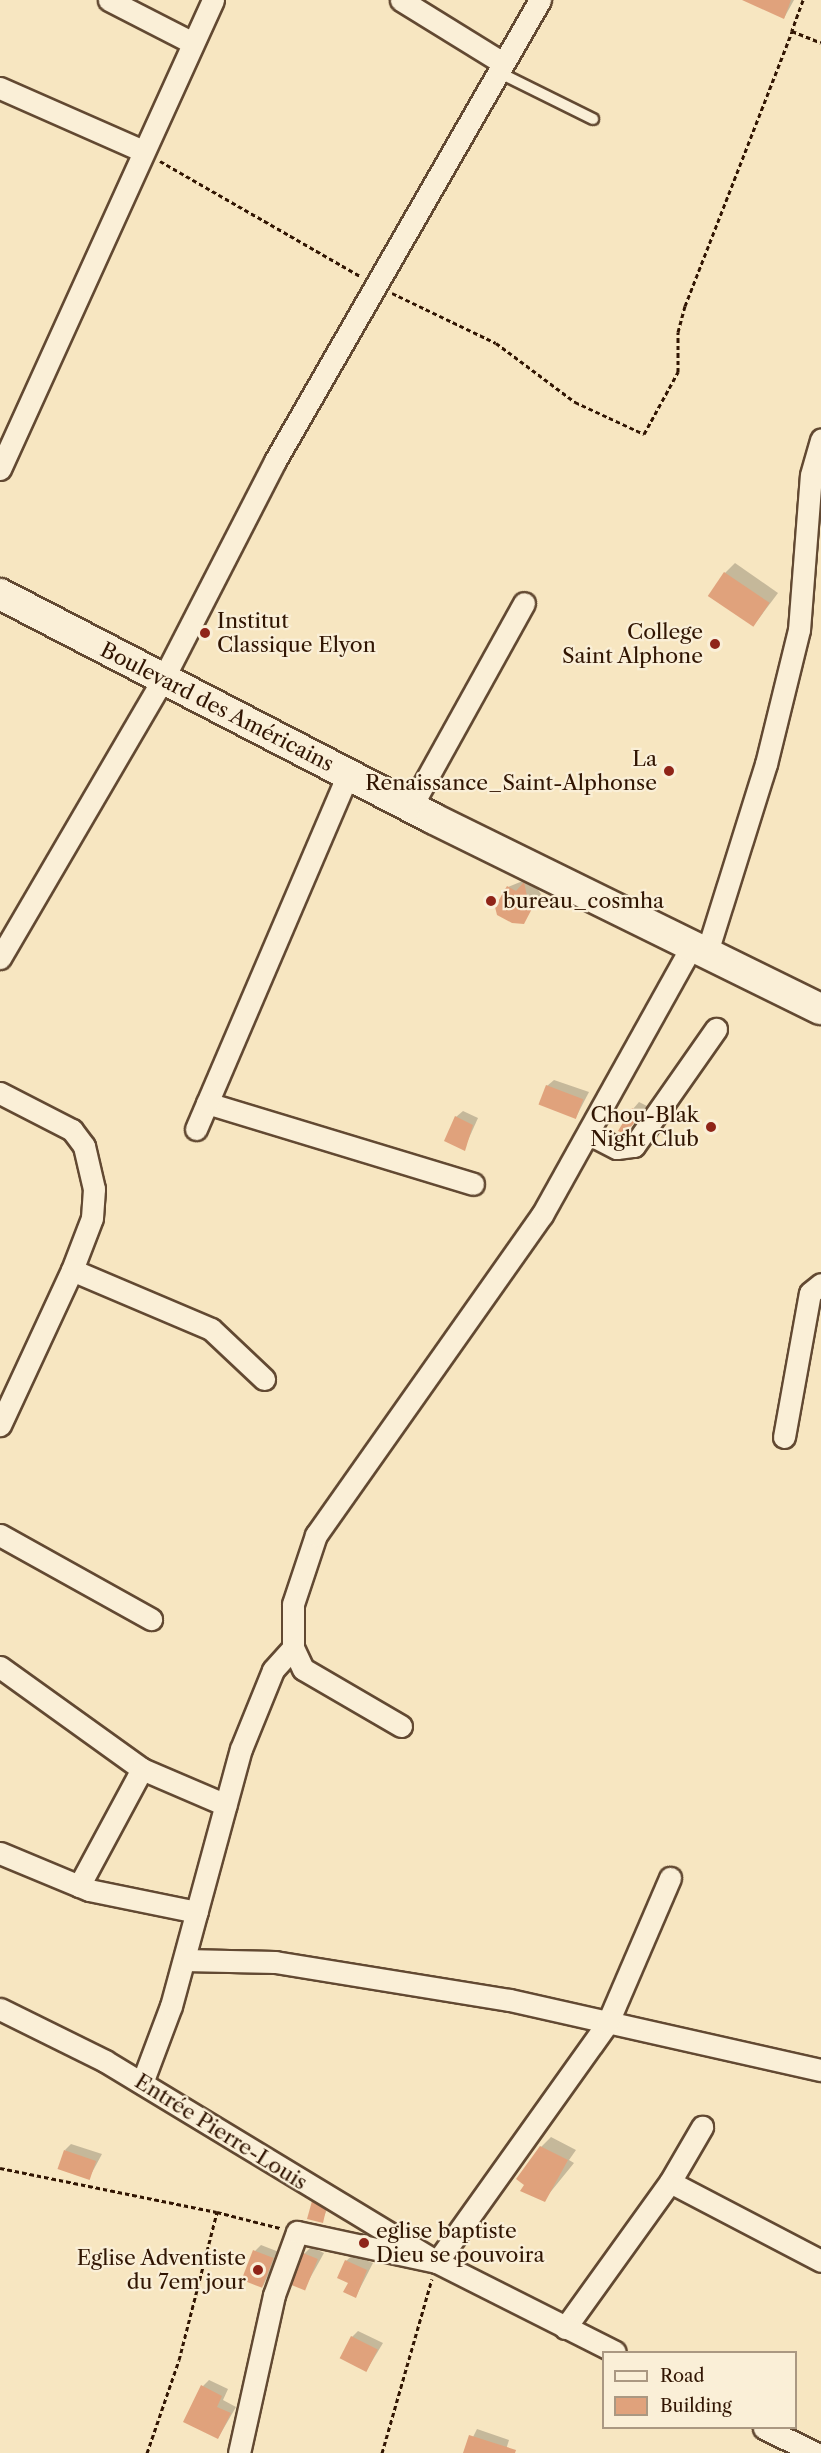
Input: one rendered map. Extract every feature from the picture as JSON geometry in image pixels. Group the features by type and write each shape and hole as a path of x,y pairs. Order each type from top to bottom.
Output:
{"main road":[{"name":"Boulevard des Américains","path":"0,594 411,807 821,1009"}],"street":[{"path":"109,0 193,43"},
{"path":"0,469 213,0"},
{"path":"401,0 435,9 501,67"},
{"path":"0,958 163,679 275,461 540,0"},
{"path":"0,88 143,151"},
{"path":"401,1726 303,1669 293,1647 293,1604 316,1535 522,1245 700,948 766,764 799,630 811,475 821,439"},
{"path":"411,807 524,603"},
{"path":"196,1129 348,775"},
{"path":"589,1134 617,1148 634,1146 716,1029"},
{"path":"0,1092 72,1130 84,1146 94,1190 92,1218 72,1270 0,1425"},
{"path":"207,1103 473,1184"},
{"path":"72,1270 211,1329 264,1379"},
{"path":"784,1437 810,1293 821,1284"},
{"path":"0,1534 151,1619"},
{"path":"142,2083 184,1960 226,1805 258,1704 273,1670 293,1647"},
{"path":"0,1667 142,1769 226,1805"},
{"path":"79,1886 142,1769"},
{"path":"0,1853 79,1886 197,1912"},
{"path":"437,2262 608,2022 670,1878"},
{"path":"184,1960 275,1962 510,2000 821,2070"},
{"name":"Entrée Pierre-Louis","path":"0,2009 142,2083 437,2262"},
{"path":"566,2328 670,2182 702,2127"},
{"path":"670,2182 821,2261"},
{"path":"239,2453 274,2295 297,2232 437,2262 613,2351"},
{"path":"768,2429 815,2453"}],"lane":[{"path":"501,67 593,119"}],"path":[{"path":"143,151 375,285 496,343 575,402 644,434 678,372 678,332 685,306 803,0"},
{"path":"792,31 821,44"},
{"path":"0,2169 217,2212 297,2232"},
{"path":"147,2453 179,2360 217,2212"},
{"path":"382,2453 437,2262"}],"building":[{"path":"742,0 791,0 784,19"},
{"path":"724,572 770,603 753,627 708,596"},
{"path":"524,882 527,896 536,901 524,924 512,923 497,915 495,907 507,886 516,891"},
{"path":"546,1085 583,1099 576,1119 538,1105"},
{"path":"632,1108 642,1113 625,1134 618,1131"},
{"path":"455,1116 473,1125 465,1151 444,1141"},
{"path":"540,2146 568,2160 545,2202 520,2191 524,2185 516,2179"},
{"path":"64,2150 96,2161 90,2180 57,2169"},
{"path":"312,2201 326,2210 323,2223 307,2219"},
{"path":"253,2250 274,2258 262,2288 242,2280"},
{"path":"303,2253 318,2259 305,2291 290,2285"},
{"path":"345,2260 367,2270 356,2298 343,2292 348,2283 337,2278"},
{"path":"351,2336 378,2350 366,2372 340,2358"},
{"path":"201,2385 222,2396 217,2407 231,2413 218,2439 183,2422"},
{"path":"469,2435 516,2450 515,2453 463,2453"}],"place":[{"name":"Institut Classique Elyon","path":"205,633"},
{"name":"College Saint Alphone","path":"715,644"},
{"name":"La Renaissance_Saint-Alphonse","path":"669,771"},
{"name":"bureau_cosmha","path":"491,901"},
{"name":"Chou-Blak Night Club","path":"711,1127"},
{"name":"eglise baptiste Dieu se pouvoira","path":"364,2243"},
{"name":"Eglise Adventiste du 7em jour","path":"258,2270"}]}
